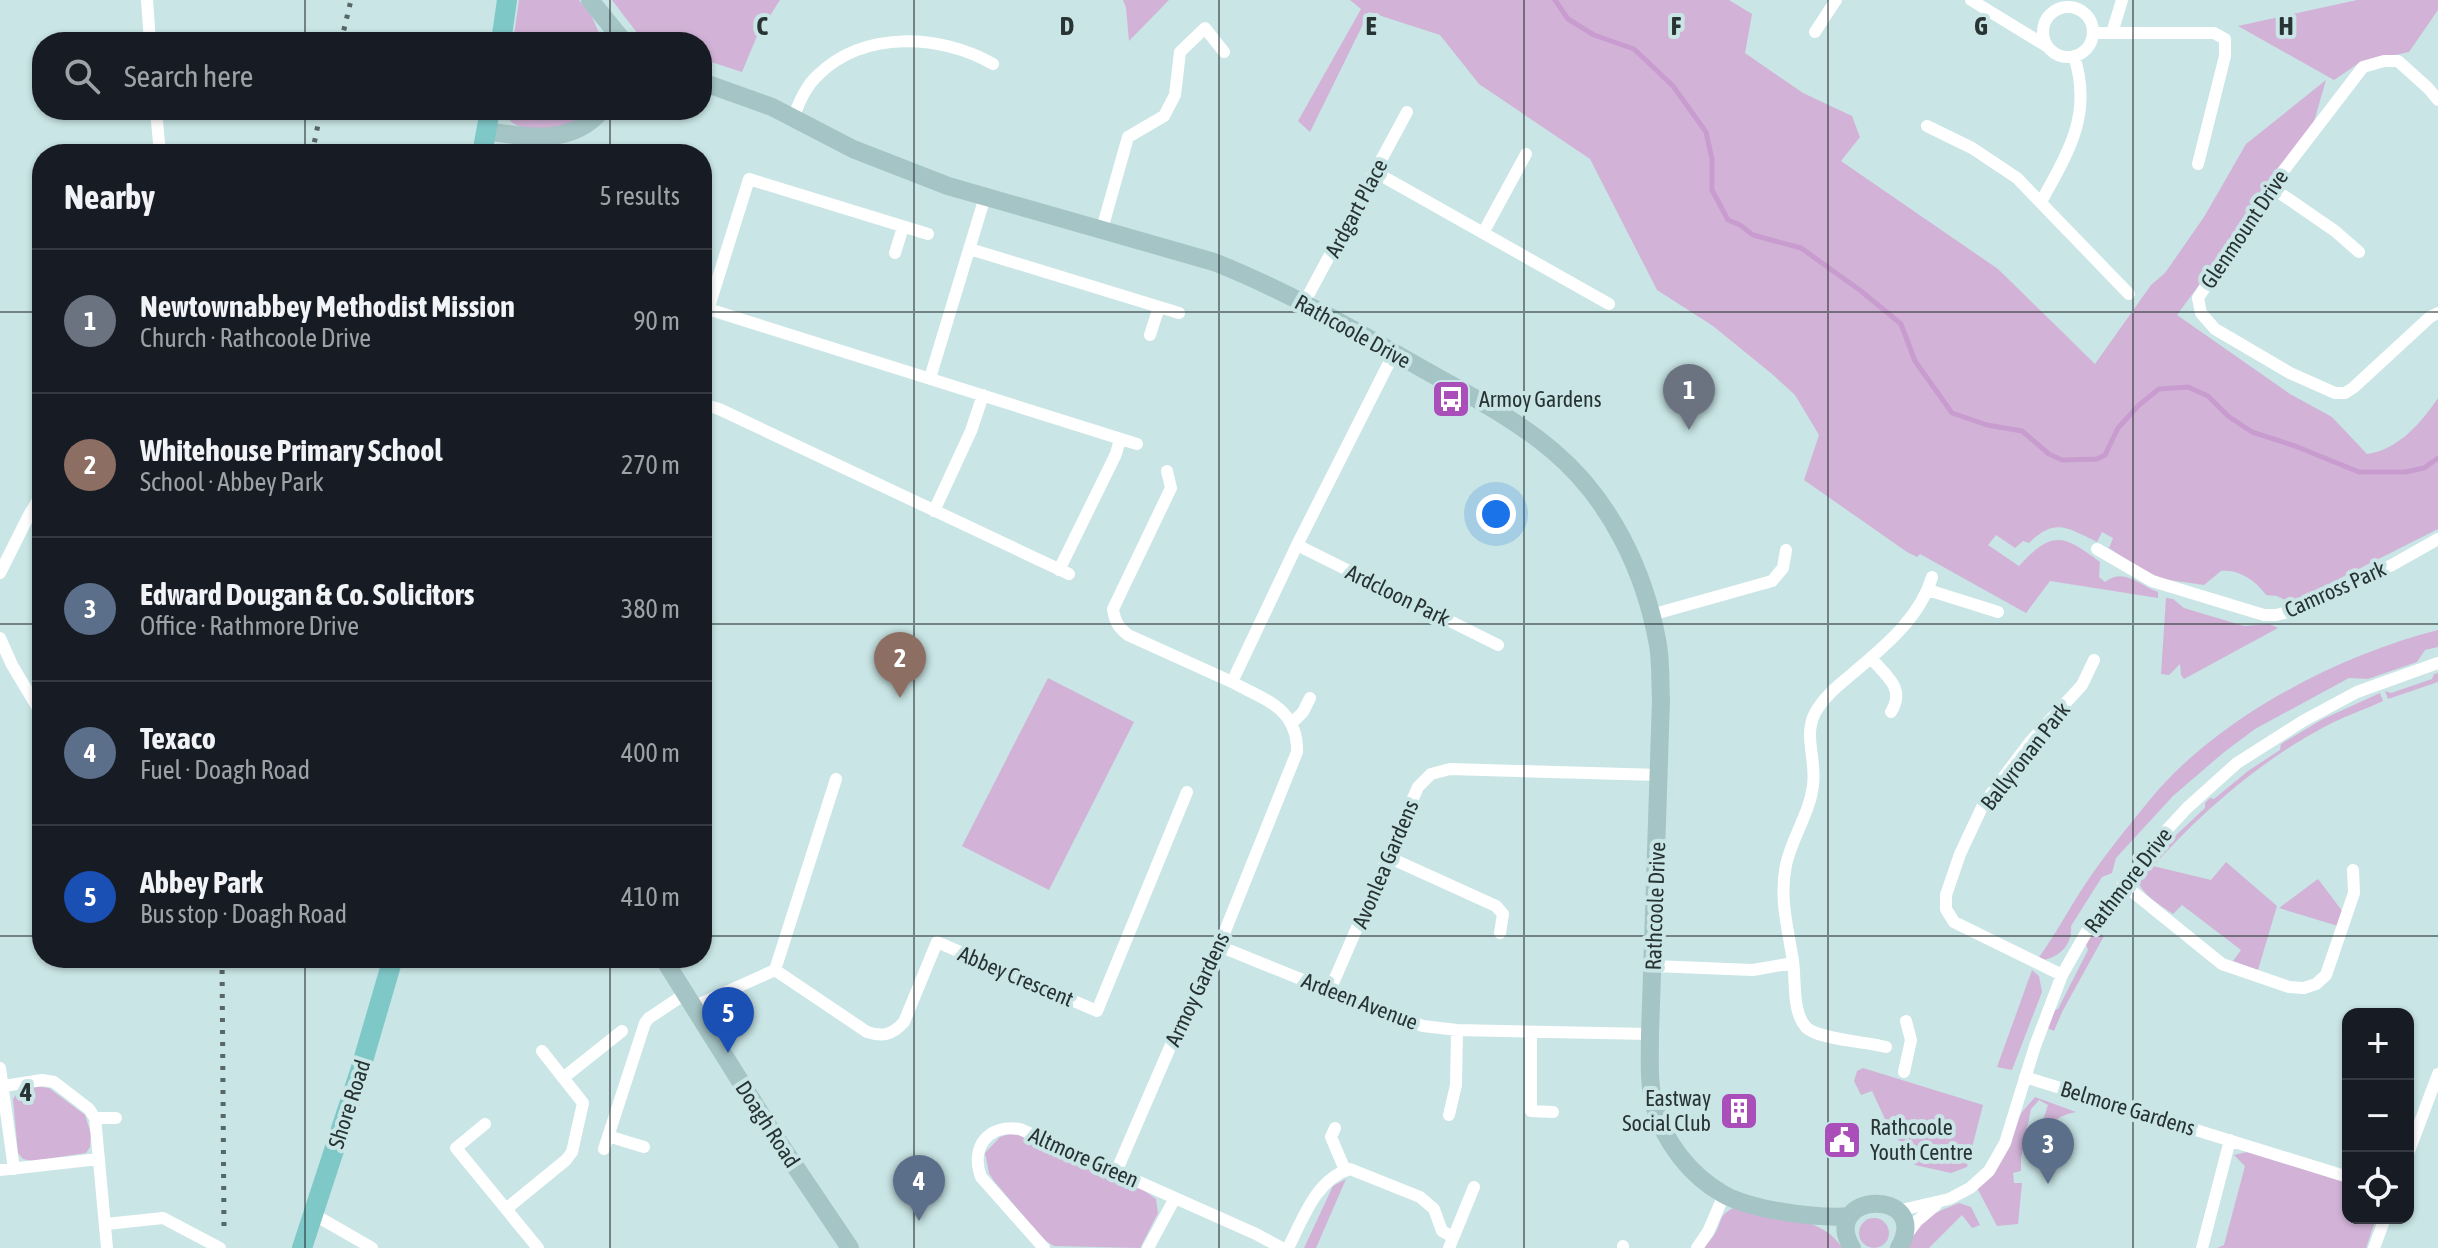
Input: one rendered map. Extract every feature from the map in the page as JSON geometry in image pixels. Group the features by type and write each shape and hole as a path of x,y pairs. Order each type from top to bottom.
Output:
{"main road":[{"path":"502,32 507,0"},
{"path":"484,144 488,120"},
{"name":"Shore Road","path":"302,1248 390,968"}],"street":[{"path":"147,0 149,32"},
{"path":"590,0 614,32"},
{"path":"1815,32 1836,0"},
{"path":"1971,0 2060,56 2074,56 2087,48 2092,27 2082,12 2051,0"},
{"path":"2112,33 2122,0"},
{"path":"2048,47 2043,35 2045,23 2052,13 2068,5"},
{"path":"1102,229 1128,137 1164,116 1175,95 1180,52 1205,28 1224,52"},
{"path":"2093,33 2214,33 2225,39 2225,56 2198,164"},
{"path":"793,118 804,92 818,75 839,59 863,49 898,41 930,42 960,49 993,64"},
{"path":"2041,202 2074,139 2081,111 2082,88 2074,56"},
{"name":"Glenmount Drive","path":"2438,100 2433,84 2398,61 2363,67 2271,187 2198,298 2201,313 2215,329 2290,373 2335,393 2345,393 2438,313"},
{"name":"Rathcoole Drive","path":"712,85 754,100 895,167 985,197 1214,262 1252,277 1511,419 1554,452 1595,497 1617,529 1634,562 1659,648 1661,700 1650,1081 1655,1109 1668,1138 1690,1169 1724,1195 1763,1207 1816,1217 1850,1216 1864,1204 1873,1202 1882,1202 1897,1211"},
{"name":"Ardgart Place","path":"1304,303 1407,112"},
{"path":"157,120 159,144"},
{"path":"486,131 529,137 557,136 591,120"},
{"path":"1927,126 1972,148 2017,178 2129,294"},
{"path":"1483,233 1526,154"},
{"path":"1375,172 1609,304"},
{"path":"712,296 749,179 928,234"},
{"path":"2271,187 2335,231 2359,252"},
{"path":"930,378 985,197"},
{"path":"895,253 903,227"},
{"path":"970,249 1179,313"},
{"path":"1150,335 1159,307"},
{"path":"712,310 1137,444"},
{"path":"1232,682 1394,353"},
{"path":"934,511 971,431 983,395"},
{"path":"712,407 1064,572 1120,439"},
{"path":"1167,471 1171,488 1113,609 1119,628 1282,709 1292,723 1303,712 1310,698"},
{"path":"0,573 32,510"},
{"name":"Camross Park","path":"2097,549 2162,585 2264,615 2276,615 2304,606 2392,565 2438,539"},
{"name":"Ardcloon Park","path":"1297,545 1498,645"},
{"path":"1651,615 1772,581 1783,568 1786,550"},
{"path":"1886,1047 1810,1032 1803,1025 1797,1008 1784,913 1785,868 1813,787 1810,725 1816,709 1830,694 1910,620 1930,584 1998,612"},
{"path":"0,638 32,698"},
{"path":"1871,658 1897,692 1896,704 1891,712"},
{"name":"Ballyronan Park","path":"2062,975 1954,922 1946,909 1946,895 1960,854 1984,803 2030,742 2082,685 2094,660"},
{"name":"Rathmore Drive","path":"1897,1211 1939,1202 1970,1188 1989,1171 2005,1143 2062,975 2087,931 2187,808 2237,763 2303,721 2357,692 2438,663"},
{"name":"Armoy Gardens","path":"1116,1172 1177,1031 1219,946 1297,752 1297,737 1292,723"},
{"name":"Avonlea Gardens","path":"1330,990 1418,787 1431,774 1450,769 1659,775"},
{"path":"604,1149 649,1018 775,970 836,779"},
{"name":"Abbey Crescent","path":"775,970 867,1032 881,1036 895,1032 904,1022 937,942 1097,1011 1187,792"},
{"path":"1388,857 1496,906 1503,914 1500,933"},
{"path":"2123,884 2222,964 2289,987 2304,988 2316,984 2326,975 2354,893 2353,870"},
{"name":"Ardeen Avenue","path":"1219,946 1423,1026 1457,1030 1650,1034"},
{"path":"1653,966 1753,970 1793,963"},
{"name":"Doagh Road","path":"669,968 774,1135 850,1248"},
{"path":"1904,1072 1911,1040 1906,1021"},
{"path":"1449,1115 1456,1085 1457,1030"},
{"path":"563,1078 622,1031"},
{"path":"1531,1032 1531,1111 1553,1112"},
{"path":"506,1209 572,1152 583,1103 542,1051"},
{"path":"0,1068 4,1086 7,1170 99,1159"},
{"path":"2409,1152 2438,1074"},
{"name":"Belmore Gardens","path":"2025,1077 2342,1175"},
{"path":"4,1086 42,1080 54,1082 89,1109 95,1118 107,1248"},
{"path":"95,1118 116,1118"},
{"path":"485,1124 456,1148 538,1248"},
{"name":"Altmore Green","path":"1044,1248 981,1177 976,1165 977,1153 982,1143 995,1131 1010,1127 1020,1129 1282,1248"},
{"path":"1335,1128 1331,1137 1345,1170"},
{"path":"608,1136 644,1147"},
{"path":"2202,1248 2230,1140"},
{"path":"1288,1248 1316,1194 1329,1179 1345,1170 1354,1170 1420,1197 1434,1209 1442,1231 1451,1242 1474,1187"},
{"path":"1697,1248 1708,1232 1724,1195"},
{"path":"1148,1248 1175,1198"},
{"name":"Rathmore Drive","path":"1901,1245 1917,1221 1939,1202"},
{"path":"1897,1211 1905,1228 1901,1245"},
{"path":"313,1214 372,1248"},
{"path":"1850,1216 1846,1234 1850,1245"},
{"name":"Rathcoole Drive","path":"1816,1217 1832,1227 1850,1245"},
{"path":"106,1224 163,1218 220,1248"},
{"path":"2374,1248 2383,1224"}],"shaded area":[{"path":"519,0 579,0 599,32 514,32"},
{"path":"612,0 780,0 757,36 742,72 712,62 712,32 636,32"},
{"path":"1123,0 1169,0 1129,41"},
{"path":"1350,0 1729,0 1752,14 1745,53 1803,93 1852,116 1860,137 1841,161 1998,269 2095,364 2204,217 2246,144 2326,80 2311,132 2177,315 2290,394 2332,417 2367,454 2399,441 2416,426 2438,398 2438,529 2291,603 2277,596 2266,595 2252,581 2234,572 2221,571 2204,585 2163,579 2109,548 2113,538 2102,532 2097,542 2070,529 2054,528 2029,543 2023,541 2015,548 1996,535 1988,545 2019,566 2040,546 2058,540 2067,541 2100,562 2099,577 2105,582 2119,576 2125,577 2158,592 2158,598 2050,581 2026,613 1920,554 1917,557 1907,552 1804,480 1819,435 1795,395 1713,326 1657,290 1590,159 1479,84 1440,35 1369,12 1310,132 1298,121 1361,9"},
{"path":"2357,0 2438,0 2438,10 2409,52 2359,63 2334,80 2238,26"},
{"path":"510,120 577,120 541,129 514,124"},
{"path":"2166,598 2173,599 2184,608 2244,626 2269,624 2278,628 2184,679 2180,664 2169,675 2161,674"},
{"path":"2438,630 2438,647 2425,650 2417,662 2368,679 2349,678 2255,729 2223,753 2173,796 2116,858 2112,873 2102,877 2071,926 2069,940 2062,951 2051,958 2037,960 2086,883 2127,828 2180,767 2211,740 2246,715 2322,673 2361,655"},
{"path":"2438,673 2438,682 2388,699 2385,691 2391,693 2432,679"},
{"path":"1048,678 1134,722 1049,890 962,846"},
{"path":"2380,693 2383,701 2307,737 2236,786 2153,866 2211,880 2226,862 2277,906 2258,970 2233,961 2241,950 2182,905 2173,914 2143,890 2137,870 2169,836 2174,837 2205,808 2210,798 2214,799 2280,750 2281,744 2323,719"},
{"path":"2318,879 2343,912 2338,926 2279,908"},
{"path":"2095,931 2104,936 2054,1031 2045,1027 2052,1011 2058,1009 2088,950 2086,944"},
{"path":"2032,970 2039,976 2042,992 2012,1070 1997,1067"},
{"path":"1863,1068 1983,1105 1967,1167 1951,1173 1915,1165 1908,1151 1890,1130 1872,1091 1861,1095 1854,1081 1857,1071"},
{"path":"33,1086 49,1088 85,1115 91,1134 86,1153 32,1161 23,1159 18,1153 13,1099 18,1092"},
{"path":"2035,1097 2076,1112 2053,1123 2048,1132 2047,1146 2040,1146 2037,1139 2048,1105 2039,1100 2031,1109 2021,1171 2013,1173 2014,1183 2022,1183 2018,1224 1997,1226 1975,1184"},
{"path":"1009,1134 1109,1172 1156,1199 1158,1213 1140,1248 1054,1246 1043,1239 989,1173 985,1153 1000,1137"},
{"path":"2247,1152 2342,1181 2342,1224 2374,1224 2366,1248 2217,1248 2224,1245 2245,1166 2234,1155"},
{"path":"1346,1179 1316,1248 1304,1248 1333,1186"},
{"path":"1959,1203 1971,1207 1980,1225 1972,1228 1962,1215 1929,1248 1907,1248 1921,1224"},
{"path":"1733,1208 1808,1223 1833,1237 1842,1248 1704,1248 1724,1215"},
{"path":"1874,1218 1884,1223 1889,1233 1884,1243 1874,1248 1864,1243 1859,1233 1864,1223"}],"waterway":[{"path":"1555,0 1568,19 1594,35 1634,49 1673,86 1706,132 1712,159 1712,190 1728,220 1753,235 1801,248 1901,324 1915,361 1952,413 1987,425 2022,431 2049,454 2062,460 2097,459 2105,455 2118,428 2159,389 2188,387 2208,396 2228,416 2252,432 2359,472 2405,472 2424,468 2438,458"}],"railway":[{"path":"343,32 351,0"},
{"path":"314,144 319,120"},
{"path":"222,968 224,1227"}],"place":[{"name":"Armoy Gardens","path":"1451,399"},
{"name":"Newtownabbey Methodist Mission","path":"1689,430"},
{"name":"Whitehouse Primary School","path":"900,698"},
{"name":"Abbey Park","path":"728,1053"},
{"name":"Eastway Social Club","path":"1739,1111"},
{"name":"Rathcoole Youth Centre","path":"1842,1140"},
{"name":"Edward Dougan & Co. Solicitors","path":"2048,1184"},
{"name":"Texaco","path":"919,1221"}]}
